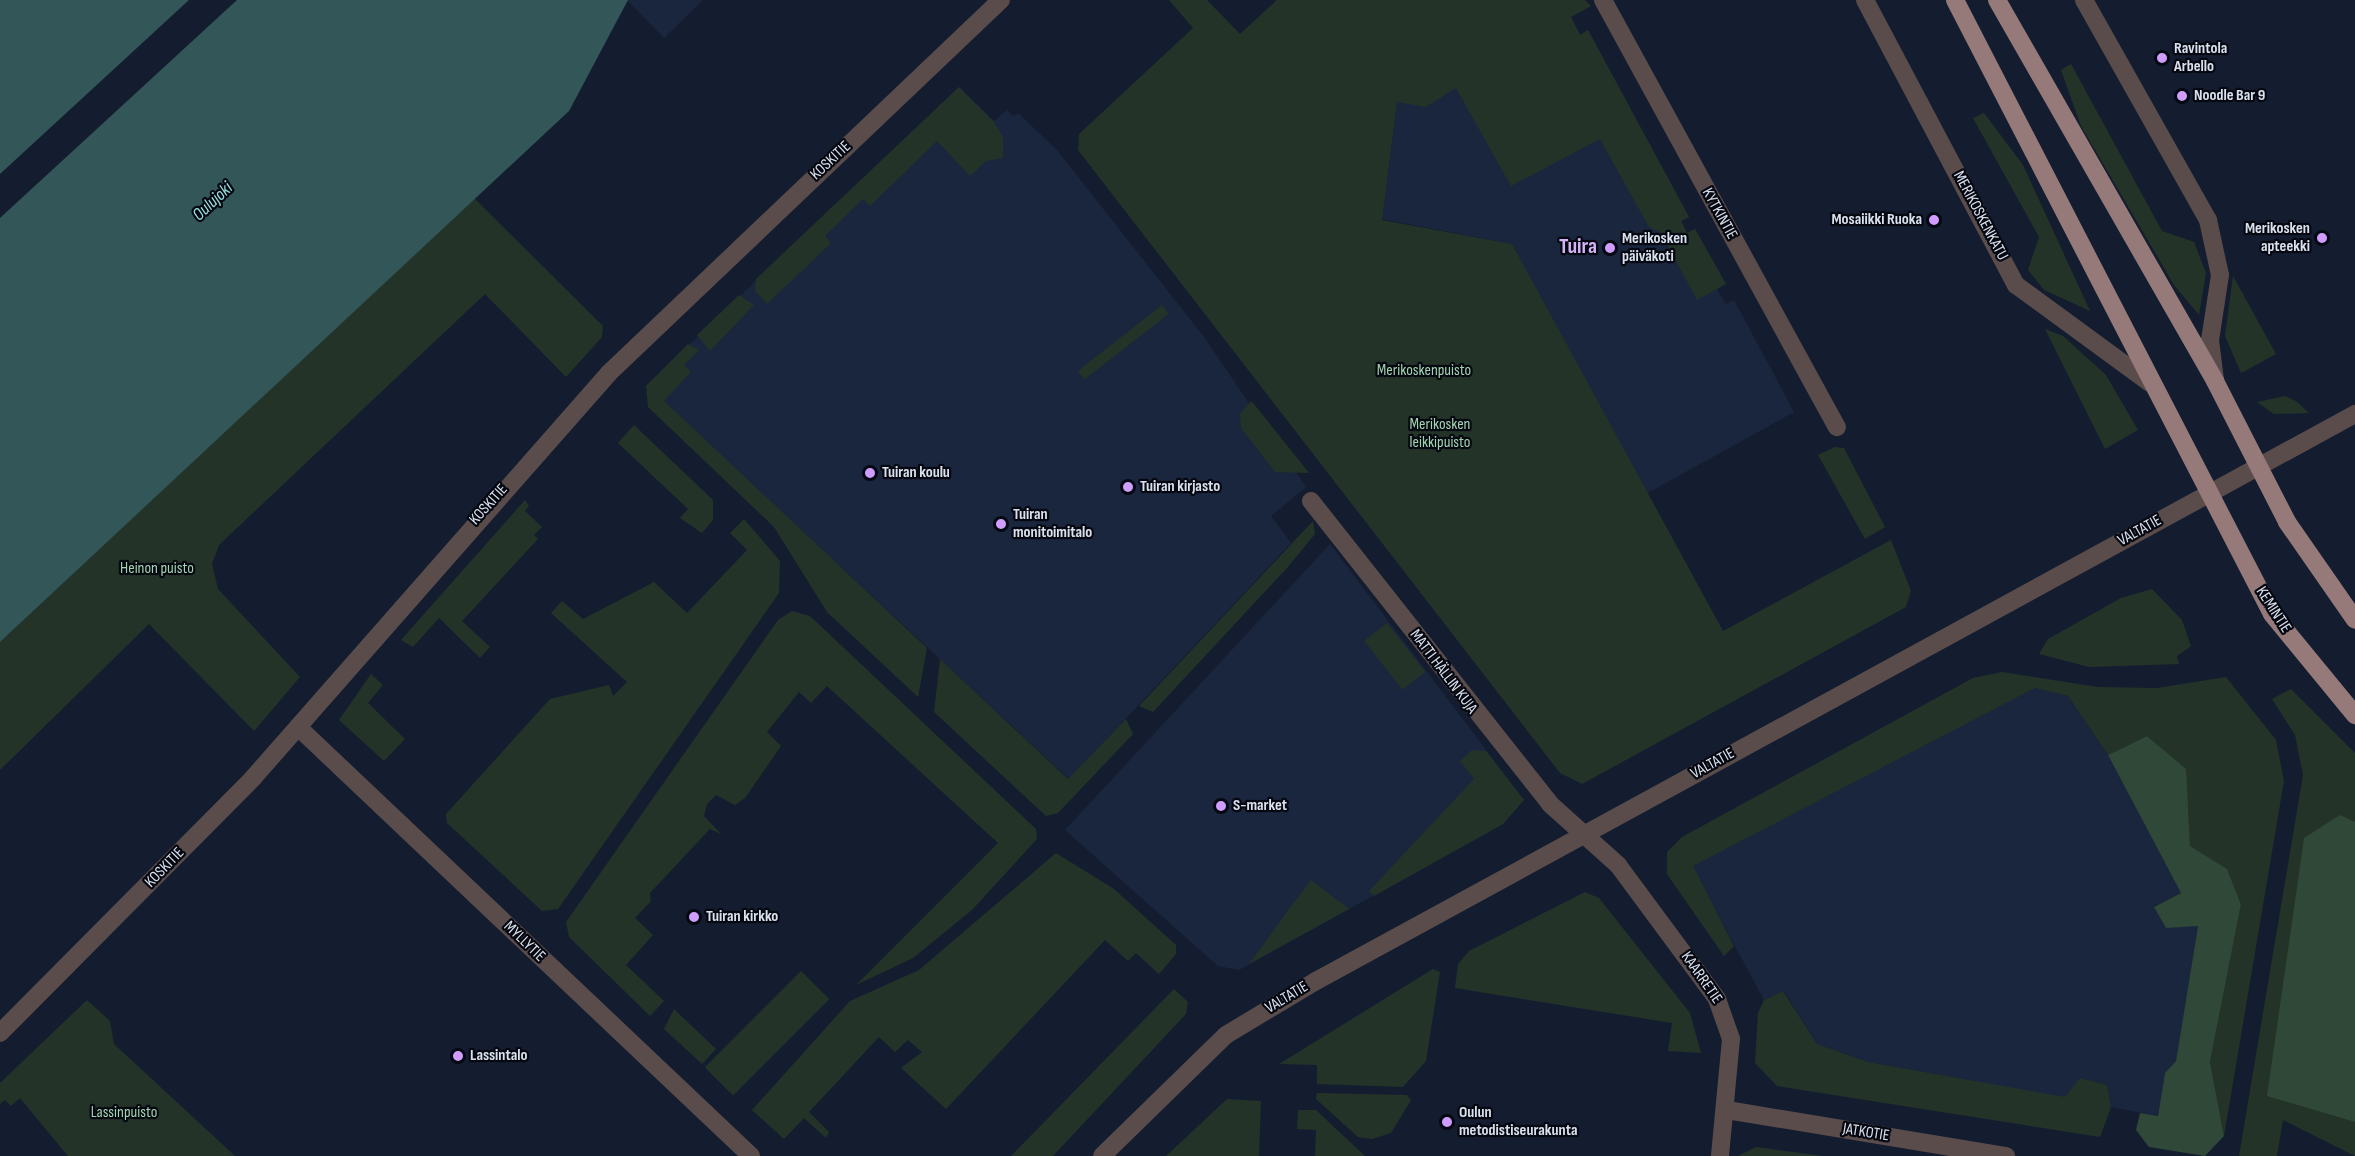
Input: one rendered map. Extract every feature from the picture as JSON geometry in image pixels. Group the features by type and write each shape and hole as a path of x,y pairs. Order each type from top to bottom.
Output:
{"main road":[{"name":"MERIKOSKENKATU","path":"1955,0 2206,494"},
{"path":"1997,0 2215,381 2287,522 2355,620"},
{"name":"KEMINTIE","path":"2206,494 2272,614 2355,715"}],"street":[{"name":"KOSKITIE","path":"0,1033 298,727 378,630 616,366 1001,0"},
{"name":"KYTKINTIE","path":"1603,0 1837,427"},
{"name":"MERIKOSKENKATU","path":"1865,0 2016,285 2150,383"},
{"path":"2084,0 2208,220 2220,275 2210,340 2215,381"},
{"name":"VALTATIE","path":"1102,1156 1226,1035 1584,834 2355,414"},
{"name":"MATTI HÄLLIN KUJA","path":"1311,501 1479,719 1550,804 1584,834"},
{"name":"MYLLYTIE","path":"298,727 751,1156"},
{"name":"KAARRETIE","path":"1584,834 1618,865 1728,1018 1727,1110 1720,1156"},
{"name":"JATKOTIE","path":"1727,1110 2006,1156"}],"shaded area":[{"path":"627,0 703,0 664,38"},
{"name":"Merikosken päiväkoti","path":"1578,13 1571,17 1580,35 1588,30 1689,217 1681,221 1687,233 1695,229 1726,284 1717,289 1726,304 1734,300 1794,412 1646,494 1512,244 1382,219 1397,102"},
{"path":"959,87 994,121 1007,110 1013,116 1018,113 1057,150 1204,337 1306,487 1271,516 1291,543 1069,779 646,386"},
{"path":"1330,544 1524,800 1503,824 1239,970 1218,966 1065,830"},
{"path":"2035,688 2068,696 2108,755 2181,893 2154,906 2166,928 2198,925 2176,1061 2165,1073 2158,1116 2111,1107 2107,1085 2080,1078 2066,1098 1868,1062 1817,1044 1784,991 1764,1000 1692,866"},
{"path":"2147,736 2186,769 2190,846 2227,869 2241,904 2210,1062 2224,1136 2205,1156 2149,1147 2136,1130 2140,1113 2158,1116 2165,1073 2176,1061 2198,926 2166,928 2154,907 2181,893 2108,755"},
{"path":"2340,815 2355,822 2355,1122 2267,1096 2304,838"}],"green space":[{"name":"Merikoskenpuisto","path":"1169,0 1207,0 1240,34 1277,0 1585,0 1591,6 1571,17 1580,35 1588,30 1689,217 1681,221 1687,233 1695,229 1726,284 1697,300 1661,233 1649,227 1600,139 1511,186 1456,88 1426,107 1397,102 1382,220 1512,244 1723,631 1891,540 1911,591 1906,607 1582,784 1560,773 1078,150 1079,134 1193,28"},
{"path":"2071,64 2162,231 2194,242 2206,273 2199,315 2174,285 2081,126 2061,70"},
{"path":"959,87 994,122 1003,137 1003,158 986,161 970,176 937,141 870,206 863,199 825,236 831,243 767,304 755,291 756,279"},
{"path":"1984,113 2023,165 2090,311 2044,290 2028,270 2039,237 1973,118"},
{"name":"Heinon puisto","path":"474,198 603,326 602,337 566,377 485,294 219,545 212,564 218,589 300,677 254,731 149,624 0,770 0,642"},
{"path":"2233,276 2276,354 2241,373 2225,336"},
{"path":"739,295 754,305 710,351 697,335"},
{"path":"1162,305 1169,314 1084,380 1078,371"},
{"path":"2045,329 2063,336 2106,375 2138,430 2105,449"},
{"path":"688,344 699,350 684,365 691,372 664,401 927,648 918,697 827,612 774,527 648,407 646,386"},
{"path":"2285,396 2296,401 2309,413 2274,414 2257,402"},
{"path":"1251,401 1309,473 1275,472 1241,428 1240,414"},
{"path":"634,425 713,500 713,520 702,533 680,518 688,509 618,443"},
{"path":"1835,447 1844,448 1885,527 1865,539 1818,455"},
{"path":"525,500 529,506 525,511 542,527 534,535 538,539 462,621 490,647 480,658 439,618 413,647 401,640"},
{"path":"744,519 780,561 779,593 558,909 542,911 447,823 446,814 550,699 609,685 613,696 627,682 551,613 562,601 583,619 654,582 687,613 747,550 730,533"},
{"path":"1313,521 1315,534 1287,568 1153,712 1139,706"},
{"path":"2152,589 2182,620 2191,646 2177,656 2179,664 2089,667 2039,654 2048,639 2121,598"},
{"path":"792,611 810,616 1036,829 1037,839 972,910 913,958 856,985 998,843 827,686 811,703 799,692 767,732 781,746 745,798 735,805 716,795 707,804 704,816 721,834 710,829 650,893 651,901 635,918 653,935 626,965 664,1001 650,1016 569,937 566,922 778,620"},
{"path":"1387,623 1425,672 1402,690 1364,641"},
{"path":"940,659 1068,779 1126,719 1133,734 1058,813 1046,816 934,712"},
{"path":"2002,672 2098,687 2157,688 2226,677 2276,740 2284,781 2224,1136 2210,1062 2241,903 2227,870 2190,846 2185,769 2147,736 2108,755 2068,696 2035,688 1693,866 1734,946 1724,956 1667,874 1667,852 1682,837 1973,678"},
{"path":"371,674 383,685 368,703 405,739 384,761 339,720"},
{"path":"2291,689 2355,753 2355,1156 2283,1120 2277,1156 2239,1156 2303,775 2295,735 2272,699"},
{"path":"1472,750 1486,751 1524,800 1503,824 1374,896 1369,891 1474,779 1460,761"},
{"path":"1056,853 1114,889 1176,945 1176,954 1159,974 1136,953 1128,961 1105,940 946,1109 901,1068 922,1052 908,1040 895,1052 879,1037 809,1112 829,1132 826,1138 804,1118 784,1139 752,1110 850,1001 919,970"},
{"path":"1311,880 1349,909 1249,964 1292,905"},
{"path":"1585,892 1599,898 1690,1013 1701,1053 1668,1051 1672,1023 1455,988 1458,964 1469,951"},
{"path":"1433,969 1440,972 1426,1061 1403,1087 1317,1084 1317,1065 1279,1064"},
{"path":"801,971 829,999 733,1095 705,1067"},
{"path":"1174,989 1188,1002 1186,1014 1053,1156 1011,1156"},
{"path":"1783,991 1817,1044 1868,1062 2065,1097 2080,1078 2107,1085 2111,1107 2100,1137 1777,1086 1755,1063 1758,1013 1764,1000"},
{"name":"Lassinpuisto","path":"87,1000 110,1021 114,1044 235,1156 68,1156 20,1098 11,1106 5,1100 0,1104 0,1083"},
{"path":"674,1009 716,1049 702,1064 664,1029"},
{"path":"1317,1093 1407,1095 1411,1100 1391,1133 1372,1139 1358,1137 1316,1099"},
{"path":"1227,1099 1261,1101 1259,1156 1166,1156"},
{"path":"1298,1110 1316,1110 1365,1156 1315,1156 1316,1130 1297,1129"},
{"path":"1756,1147 1823,1156 1738,1156"}],"water":[{"path":"0,0 189,0 0,174"},
{"name":"Oulujoki","path":"237,0 628,0 569,111 0,642 0,218"}],"place":[{"name":"Ravintola Arbello","path":"2162,58"},
{"name":"Noodle Bar 9","path":"2182,96"},
{"name":"Mosaiikki Ruoka","path":"1934,220"},
{"name":"Merikosken apteekki","path":"2322,238"},
{"name":"Merikosken päiväkoti","path":"1610,248"},
{"name":"Tuiran koulu","path":"870,473"},
{"name":"Tuiran kirjasto","path":"1128,487"},
{"name":"Tuiran monitoimitalo","path":"1001,524"},
{"name":"S-market","path":"1221,806"},
{"name":"Tuiran kirkko","path":"694,917"},
{"name":"Lassintalo","path":"458,1056"},
{"name":"Oulun metodistiseurakunta","path":"1447,1122"}],"district":[{"name":"Tuira","path":"1578,247"}],"park label":[{"name":"Merikosken leikkipuisto","path":"1440,434"}]}
